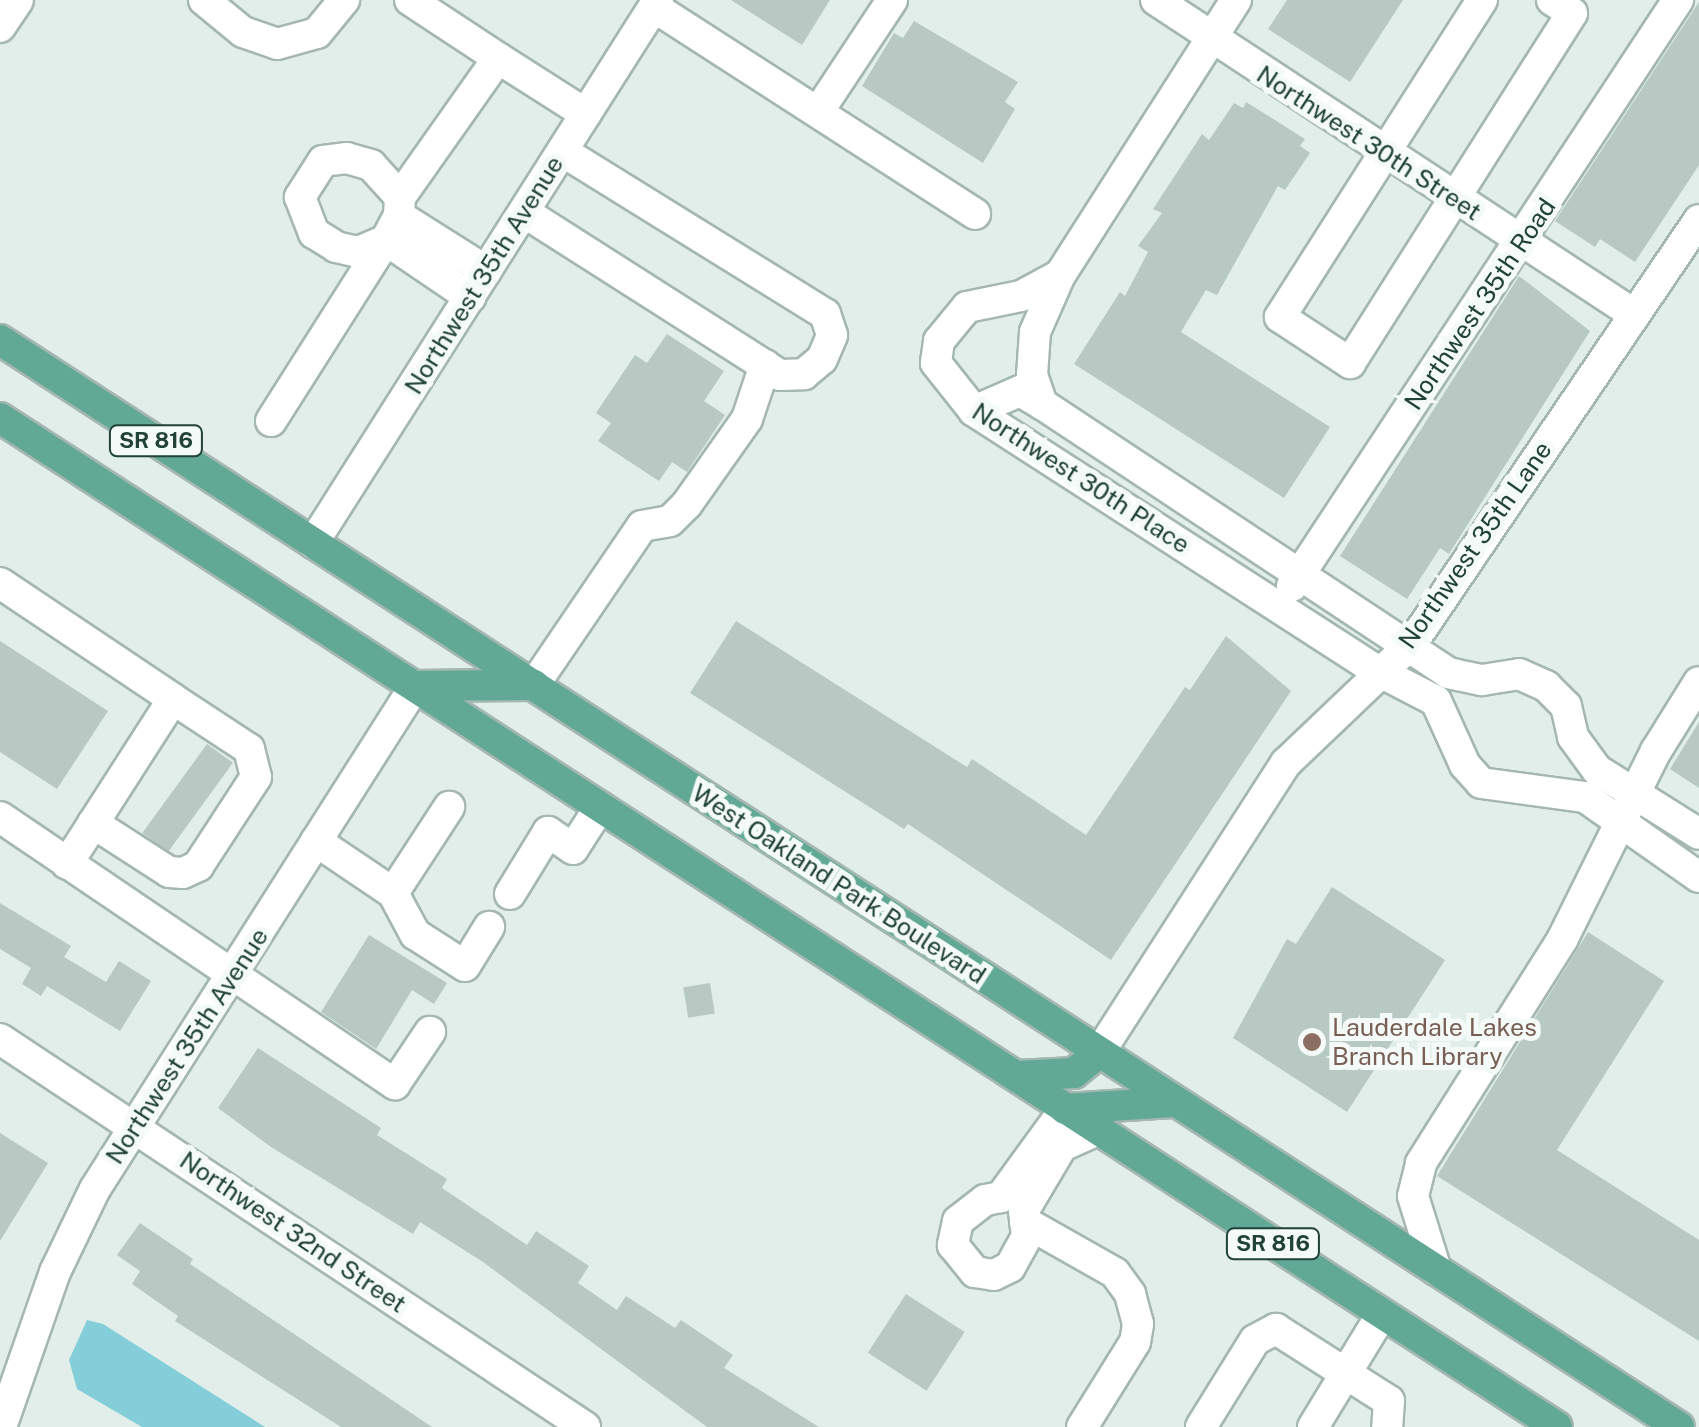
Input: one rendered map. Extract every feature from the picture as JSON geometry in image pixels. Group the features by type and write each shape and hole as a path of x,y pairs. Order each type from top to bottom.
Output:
{"main road":[{"name":"West Oakland Park Boulevard","path":"0,340 1679,1427"},
{"name":"SR 816","path":"0,418 1557,1427"},
{"path":"414,686 534,685"},
{"path":"1015,1076 1074,1074 1098,1052"},
{"path":"1065,1110 1172,1102"}],"street":[{"path":"0,27 18,0"},
{"path":"204,0 243,32 277,44 317,33 344,0"},
{"path":"410,0 586,114"},
{"path":"818,112 892,0"},
{"name":"Northwest 30th Street","path":"1156,0 1383,154 1635,315"},
{"path":"1060,275 1236,0"},
{"path":"1482,0 1280,317 1350,364 1453,199 1562,7"},
{"name":"Northwest 35th Road","path":"1281,608 1300,571 1522,244 1678,0"},
{"name":"Northwest 35th Avenue","path":"313,543 656,3 975,214"},
{"path":"270,421 498,58"},
{"path":"524,212 780,374 804,374 822,359 832,335 825,314 562,152"},
{"path":"395,218 486,271"},
{"path":"395,218 470,297"},
{"name":"Northwest 35th Lane","path":"1098,1052 1286,762 1412,642 1699,220"},
{"name":"Northwest 30th Place","path":"1060,275 1035,332 1032,375 1042,404 1412,642 1448,672 1482,680 1519,674 1546,686 1566,706 1573,737 1597,770 1699,834"},
{"name":"Northwest 30th Place","path":"1060,275 1020,296 967,307 940,341 936,363 974,412 1378,671 1436,701 1465,765 1481,783 1500,790 1561,788 1586,796 1621,828 1699,877"},
{"path":"534,685 642,526 670,520 688,504 747,418 765,365"},
{"path":"974,412 1020,392 1042,404"},
{"path":"0,584 250,749 256,776 198,866 183,873 169,872 94,824"},
{"path":"1436,1270 1413,1196 1421,1163 1527,994 1699,682"},
{"name":"Northwest 35th Avenue","path":"1,1427 55,1272 134,1126 232,978 414,686"},
{"path":"67,864 173,699"},
{"path":"510,894 548,832 573,849 600,806"},
{"path":"393,894 449,807"},
{"path":"0,817 232,978 396,1084 430,1032"},
{"path":"316,841 393,894 415,934 465,966 489,927"},
{"name":"Northwest 32nd Street","path":"0,1040 585,1427"},
{"path":"1065,1110 1001,1197 985,1200 958,1222 953,1235 958,1258 994,1275 1010,1268 1023,1252 1024,1210 1062,1146 1098,1130"},
{"path":"1025,1222 1114,1273 1130,1294 1138,1324 1135,1342 1082,1427"},
{"path":"1312,1427 1382,1314"},
{"path":"1201,1427 1255,1340 1276,1329 1389,1402 1387,1427"}],"water":[{"path":"87,1320 103,1324 265,1427 142,1427 77,1389 69,1360"}],"building":[{"path":"731,0 830,0 802,45"},
{"path":"1287,0 1403,0 1350,82 1268,29"},
{"path":"1699,2 1699,165 1635,262 1600,239 1595,247 1555,221"},
{"path":"914,21 1018,82 1005,102 1015,109 983,163 862,86 894,33 903,38"},
{"path":"1246,102 1305,139 1300,146 1310,153 1285,190 1278,186 1217,295 1206,290 1181,332 1330,427 1284,498 1074,364 1120,292 1125,296 1148,252 1138,246 1162,213 1153,209 1202,134 1209,140 1234,103 1243,108"},
{"path":"1519,276 1590,331 1449,554 1440,548 1407,599 1340,556"},
{"path":"667,334 724,371 704,401 725,415 687,472 672,462 659,481 598,441 611,423 596,413 635,355 647,363"},
{"path":"736,621 967,767 972,759 1086,835 1185,687 1190,690 1226,636 1291,691 1111,960 908,824 904,829 690,693"},
{"path":"0,641 108,711 57,789 0,752"},
{"path":"1699,722 1699,788 1670,769"},
{"path":"207,744 233,763 168,852 142,833"},
{"path":"1332,887 1445,960 1347,1112 1233,1038 1287,939 1296,944"},
{"path":"0,903 71,946 64,957 106,982 119,961 151,981 120,1031 47,986 41,996 22,984 31,968 0,949"},
{"path":"1588,932 1664,981 1557,1150 1699,1240 1699,1341 1437,1176"},
{"path":"369,935 447,983 434,1004 412,990 376,1049 321,1012"},
{"path":"710,983 715,1014 688,1018 683,987"},
{"path":"258,1048 381,1128 377,1135 447,1179 442,1188 527,1245 536,1231 589,1266 578,1283 617,1310 626,1296 675,1328 681,1320 733,1355 724,1368 819,1427 707,1427 483,1262 420,1222 413,1234 271,1147 218,1108"},
{"path":"0,1133 48,1163 0,1241"},
{"path":"140,1223 193,1259 190,1264 432,1427 341,1427 175,1321 178,1316 132,1284 140,1271 117,1255"},
{"path":"906,1294 965,1332 927,1391 868,1353"}],"place":[{"name":"Lauderdale Lakes Branch Library","path":"1312,1042"}]}
